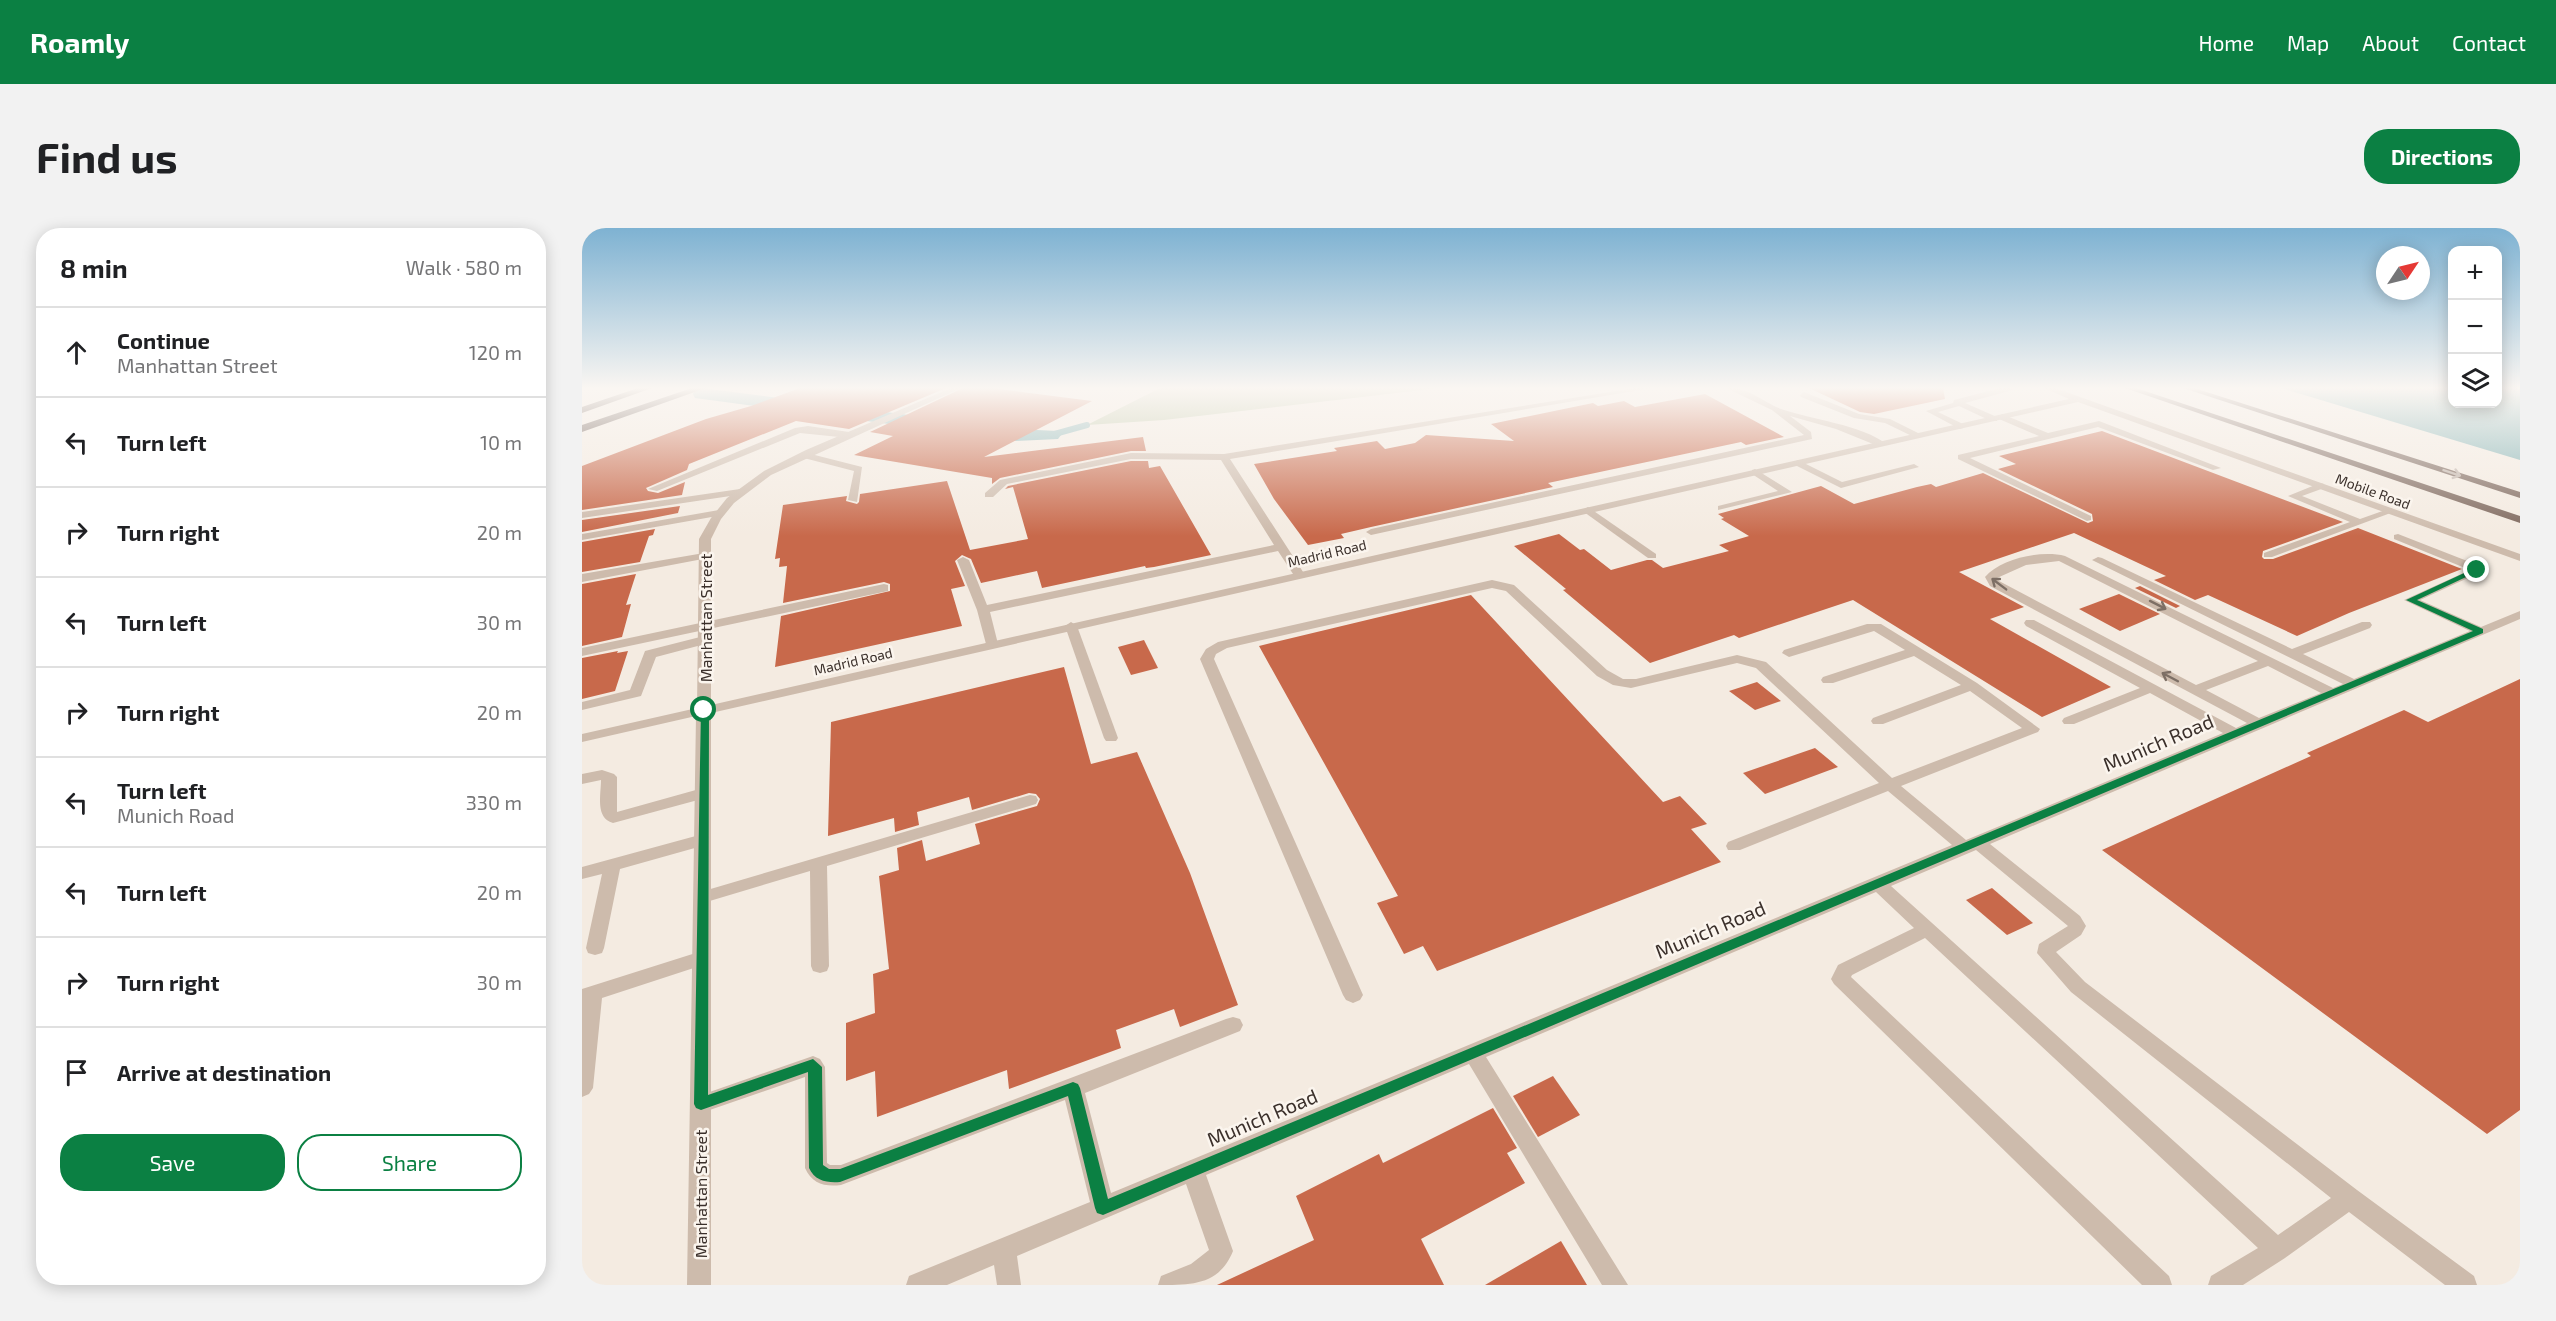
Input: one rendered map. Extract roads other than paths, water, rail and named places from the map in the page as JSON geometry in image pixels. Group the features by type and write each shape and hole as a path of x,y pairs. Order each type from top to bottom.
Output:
{"main road":[{"path":"2275,437 2520,520"},
{"path":"2341,437 2520,495"}],"street":[{"path":"653,489 780,437"},
{"name":"Manhattan Street","path":"699,1285 705,538 711,523 719,513 740,492 764,474 844,437"},
{"path":"989,495 1004,482 1131,456 1224,457 1345,437"},
{"path":"1371,532 1807,437"},
{"path":"1865,437 1881,444"},
{"name":"Madrid Road","path":"582,738 1913,437"},
{"path":"2036,437 1961,457 2087,518"},
{"path":"2135,437 2216,468"},
{"name":"Mobile Road","path":"2185,437 2520,558"},
{"path":"803,455 860,469 853,500"},
{"path":"1224,457 1299,575"},
{"path":"1798,463 1841,485 1914,467"},
{"path":"1722,508 1787,492 1755,472"},
{"path":"2320,486 2293,496 2359,522"},
{"path":"582,514 740,492"},
{"path":"1588,510 1652,556"},
{"path":"2268,555 2391,511"},
{"path":"582,537 719,513"},
{"path":"2398,537 2476,568 2476,571 2410,600 2480,631"},
{"path":"983,610 1281,547"},
{"path":"582,578 704,556"},
{"path":"2259,724 1994,583 1991,577 1998,570 2045,557 2061,558 2333,693"},
{"path":"963,560 983,610 992,644"},
{"path":"2098,561 2354,684"},
{"path":"1353,994 1207,659 1211,652 1223,645 1492,584 1502,585 1510,588 1602,673 1614,681 1636,684 1737,659 1761,665 1890,785 2074,921 2077,926 2075,930 2046,949 2046,953 2078,987 2349,1198 2465,1285"},
{"path":"582,652 704,634 884,588"},
{"name":"Munich Road","path":"918,1285 2520,615"},
{"path":"2030,623 2236,734"},
{"path":"2291,654 2366,625"},
{"path":"1071,626 1111,738"},
{"path":"1734,846 2033,729 1972,686 1877,627 1790,653"},
{"path":"582,706 636,693 650,654 704,634"},
{"path":"1828,680 1917,651"},
{"path":"2195,690 2270,661"},
{"path":"1878,721 1972,686"},
{"path":"2069,721 2151,688"},
{"path":"582,779 602,775 609,777 609,814 613,818 703,793"},
{"path":"703,897 1030,800"},
{"path":"582,873 703,840"},
{"path":"818,863 820,966"},
{"path":"595,948 612,865"},
{"path":"1877,884 2277,1250"},
{"path":"1927,929 1845,970 1841,979 2160,1285"},
{"path":"582,1088 588,995 702,957"},
{"path":"701,1104 813,1065 815,1067 816,1168 827,1176 840,1175 1073,1088 1233,1025"},
{"path":"1473,1053 1616,1285"},
{"path":"1073,1088 1085,1146 1103,1208"},
{"path":"1170,1285 1214,1264 1220,1257 1221,1251 1193,1170"},
{"path":"2220,1285 2277,1250 2349,1198"},
{"path":"1004,1249 1009,1285"}],"water":[{"path":"2445,437 2520,437 2520,460"}]}
